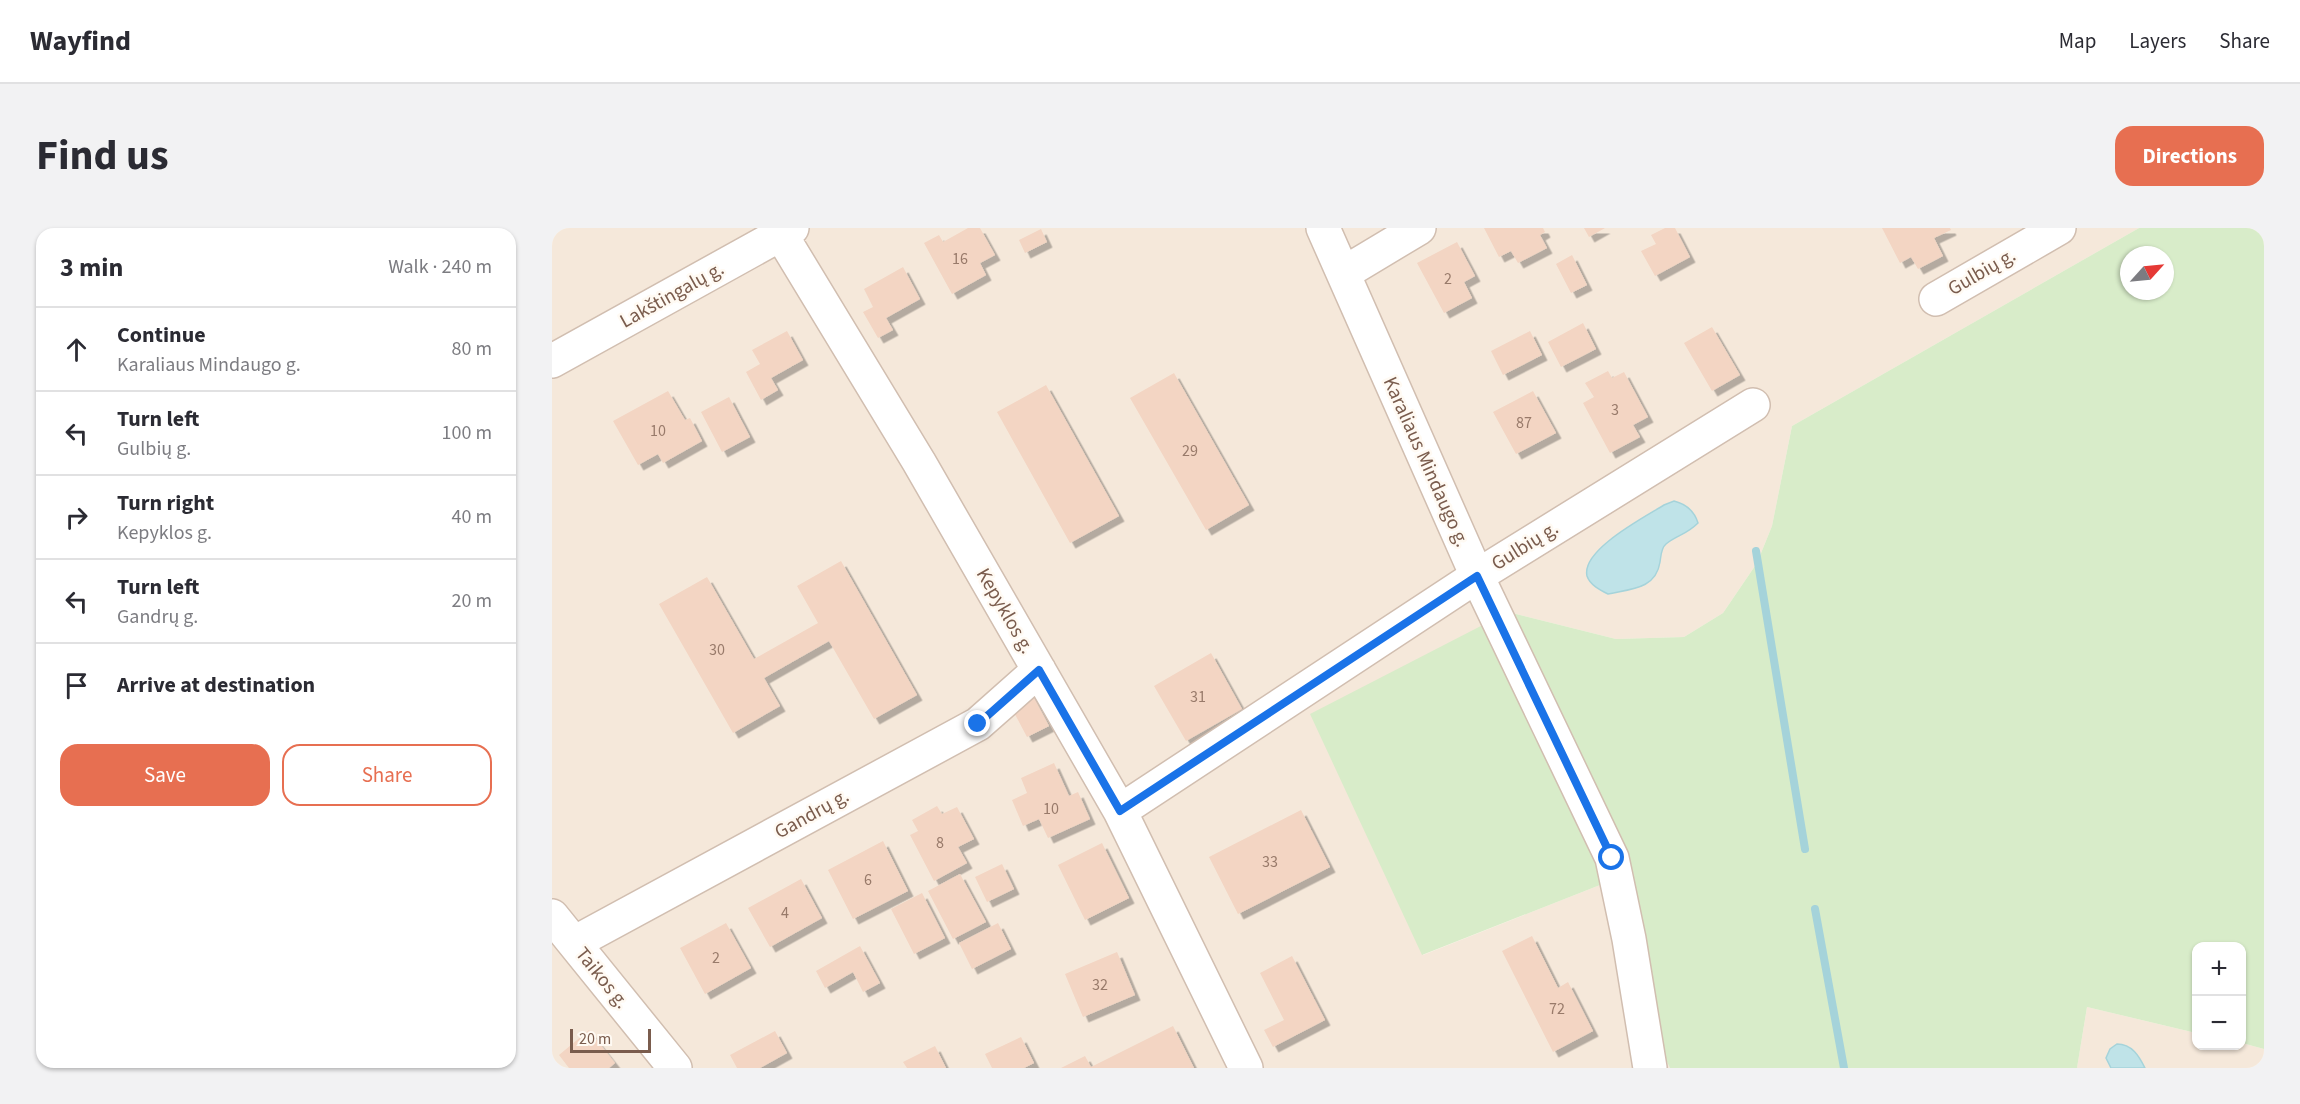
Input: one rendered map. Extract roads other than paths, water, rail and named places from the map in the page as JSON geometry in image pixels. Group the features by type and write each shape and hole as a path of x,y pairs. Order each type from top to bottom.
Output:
{"street":[{"name":"Karaliaus Mindaugo g.","path":"1323,228 1477,576 1612,858 1629,939 1650,1068"},
{"path":"1344,273 1419,228"},
{"name":"Gulbių g.","path":"1936,299 2059,228"},
{"name":"Lakštingalų g.","path":"552,361 783,230"},
{"name":"Kepyklos g.","path":"783,230 1120,811 1246,1068"},
{"name":"Gulbių g.","path":"1120,811 1477,576 1753,405"},
{"name":"Gandrų g.","path":"574,943 978,724 1039,670"},
{"name":"Taikos g.","path":"552,916 675,1068"}],"water":[{"path":"1674,501 1689,508 1698,523 1664,546 1658,571 1653,578 1648,583 1634,589 1608,594 1593,585 1587,576 1588,566 1604,545 1630,526"},
{"path":"2117,1044 2131,1048 2145,1068 2111,1068 2106,1058 2110,1049"}],"waterway":[{"path":"1756,551 1805,849"},
{"path":"1815,909 1844,1068"}]}
